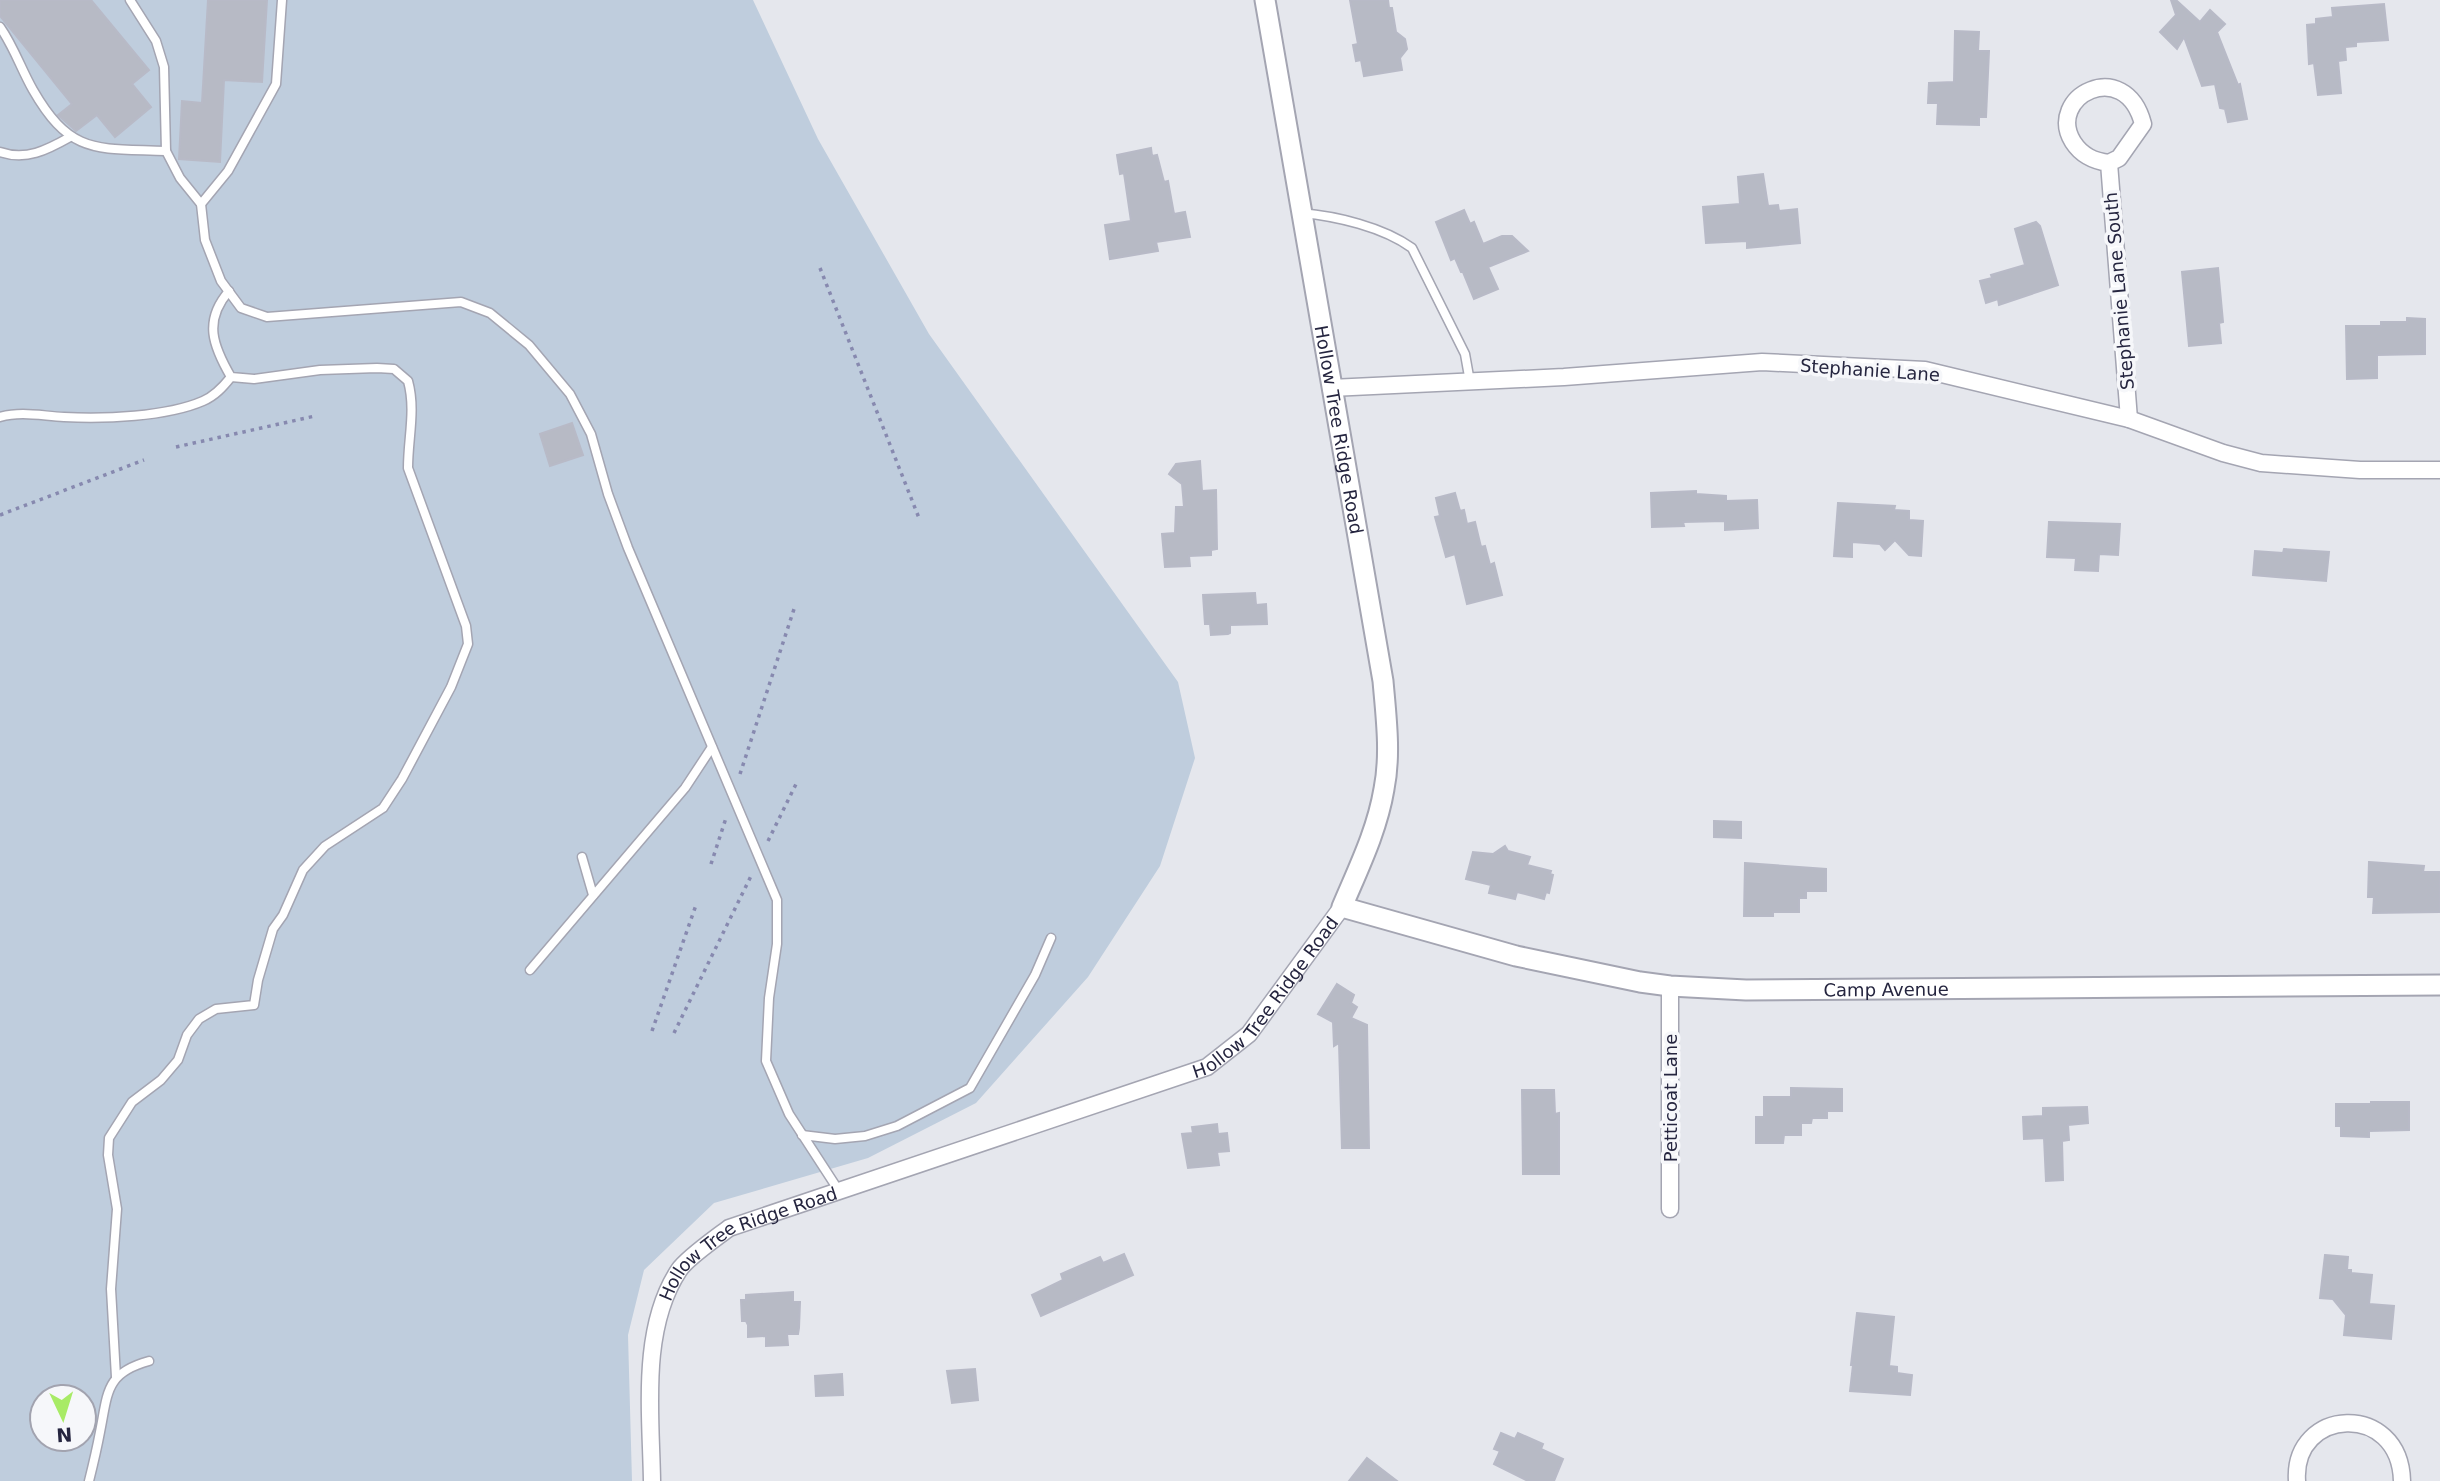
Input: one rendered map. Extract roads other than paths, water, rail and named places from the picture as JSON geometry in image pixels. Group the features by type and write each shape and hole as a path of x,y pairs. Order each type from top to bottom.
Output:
{"street":[{"name":"Hollow Tree Ridge Road","path":"652,1481 650,1362 662,1306 680,1268 729,1228 1207,1067 1249,1034 1342,907 1369,845 1384,789 1387,740 1383,681 1265,0"},
{"path":"2109,86 2120,90 2139,110 2143,124 2119,158 2109,163 2092,160 2075,146 2069,135 2067,122 2070,110 2077,100 2096,87 2109,86"},
{"name":"Stephanie Lane South","path":"2109,163 2129,419"},
{"name":"Stephanie Lane","path":"1331,388 1470,382 1762,362 1925,370 2129,419 2223,453 2261,463 2360,470 2440,470"},
{"name":"Camp Avenue","path":"1342,907 1516,956 1670,986 1746,990 2440,985"},
{"name":"Petticoat Lane","path":"1670,986 1670,1209"},
{"path":"2297,1481 2296,1471 2300,1455 2308,1441 2335,1424 2351,1422 2367,1425 2381,1433 2393,1446 2401,1462 2402,1481"}],"lane":[{"path":"130,0 156,41 164,67 166,151 180,178 201,204 205,240 221,281 241,308 267,317 461,302 490,313 529,345 570,394 591,434 608,494 628,548 777,900 777,944 769,998 766,1061 789,1114 839,1191"},
{"path":"201,204 228,171 276,84 282,0"},
{"path":"0,27 32,89 70,137 85,144 108,149 166,151"},
{"path":"0,152 27,156 47,150 70,137"},
{"path":"1301,213 1331,215 1401,240 1412,247 1465,354 1470,382"},
{"path":"229,291 217,304 214,315 214,341 231,377"},
{"path":"117,1377 111,1289 117,1209 108,1155 109,1138 132,1102 161,1080 178,1060 187,1035 199,1019 216,1009 254,1005 258,980 273,929 283,915 303,870 325,846 383,808 402,779 451,687 468,644 466,626 408,468 412,408 408,381 394,369 377,368 320,370 254,379 231,377"},
{"path":"0,417 30,414 99,418 180,408 204,401 221,390 231,377"},
{"path":"530,970 685,788 712,747"},
{"path":"582,857 593,895"},
{"path":"802,1135 835,1139 865,1136 897,1126 970,1088 1035,975 1051,938"},
{"path":"89,1481 106,1395 117,1377 129,1366 149,1361"}]}
